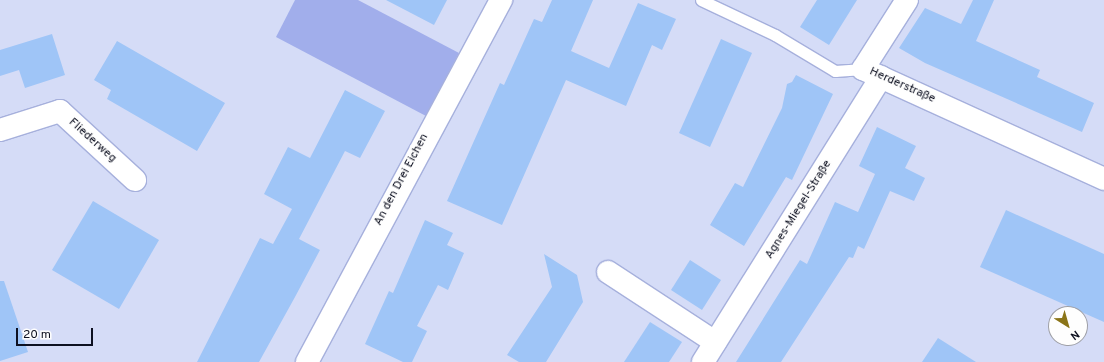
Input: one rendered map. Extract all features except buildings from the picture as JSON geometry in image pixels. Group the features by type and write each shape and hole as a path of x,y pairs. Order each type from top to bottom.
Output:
{"street":[{"name":"An den Drei Eichen","path":"307,362 410,164 501,0"},
{"name":"Agnes-Miegel-Straße","path":"702,362 872,73 908,0"},
{"name":"Herderstraße","path":"872,73 1104,178"},
{"name":"Fliederweg","path":"0,130 60,111 135,180"},
{"path":"608,272 715,342"}],"lane":[{"name":"Herderstraße","path":"701,0 775,35 835,71 872,73"}],"shaded area":[{"path":"295,0 358,0 459,53 426,116 276,37"}]}
